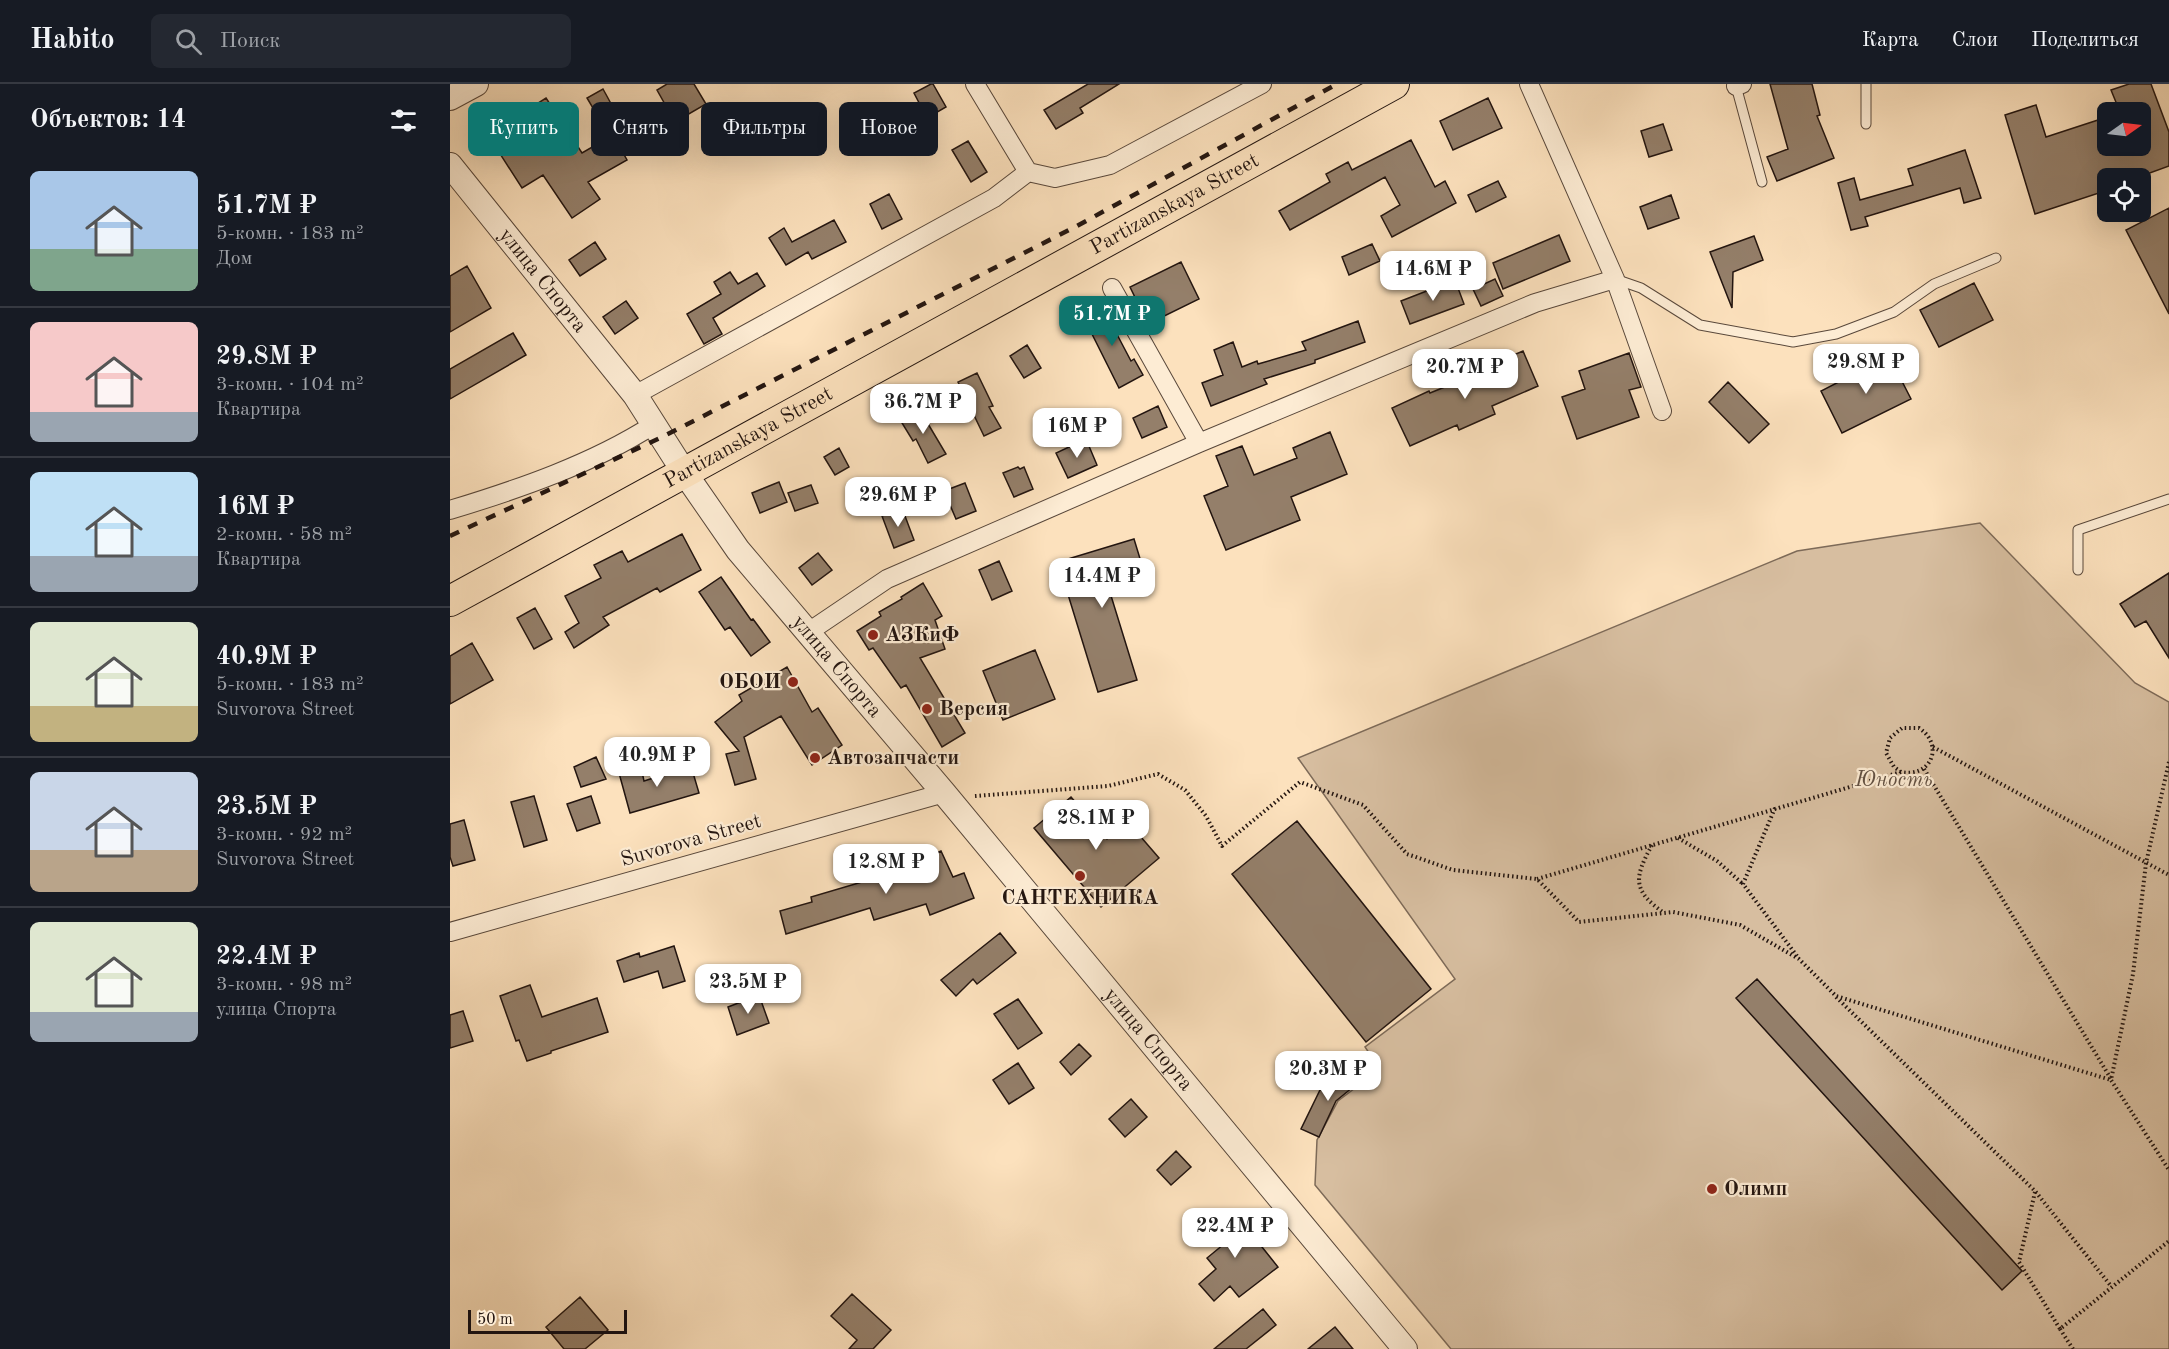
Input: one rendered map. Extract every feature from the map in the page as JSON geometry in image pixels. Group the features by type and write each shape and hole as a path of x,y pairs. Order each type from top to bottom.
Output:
{"main road":[{"name":"Partizanskaya Street","path":"450,601 1394,84"}],"street":[{"path":"450,98 476,84"},
{"path":"975,84 1028,172 1055,178 1110,165 1262,84"},
{"path":"1529,84 1615,279 1662,411"},
{"name":"улица Спорта","path":"450,165 635,395 684,472 738,550 944,793 1404,1349"},
{"path":"635,395 994,198 1028,172"},
{"path":"807,633 887,579 1199,443 1535,303 1615,279"},
{"path":"1112,288 1199,443"},
{"path":"450,510 517,490 624,444 653,425"},
{"name":"Suvorova Street","path":"450,932 944,793"}],"lane":[{"path":"1866,84 1866,123"},
{"path":"1739,85 1762,182"},
{"path":"1615,279 1641,288 1700,325 1793,342 1836,334 1894,312 1934,284 1996,258"},
{"path":"2078,570 2078,530 2169,499"}],"path":[{"path":"944,793 980,796 1108,786 1158,774 1185,790 1206,816 1222,846 1300,782 1363,805 1407,854 1453,870 1537,879 1901,772 1917,772 1924,769 1932,755 1933,747 1930,739 1918,728 1902,728 1895,731 1890,738 1886,753 1894,767 1901,772"},
{"path":"1933,747 2169,875"},
{"path":"2111,1080 2133,974 2146,863 2169,762"},
{"path":"1924,769 2111,1080 2169,1170"},
{"path":"1743,884 1775,808"},
{"path":"1677,837 1717,861 1743,884 1799,959 2036,1191 2111,1286"},
{"path":"1652,845 1639,869 1639,885 1648,901 1664,913"},
{"path":"1537,879 1579,922 1673,912 1740,925 1799,959"},
{"path":"1836,996 2111,1080"},
{"path":"2036,1191 2019,1262 2073,1349"},
{"path":"2060,1329 2169,1241"}],"green space":[{"name":"Юность","path":"1980,523 2135,683 2169,702 2169,1349 1451,1349 1315,1185 1317,1140 1338,1101 1380,1069 1365,1047 1455,979 1298,758 1797,551"}],"building":[{"path":"667,84 694,84 705,102 701,102 701,107 689,114 689,102 664,102 657,90"},
{"path":"933,84 946,107 938,112 938,102 919,102 914,93"},
{"path":"1088,84 1119,84 1080,108 1083,113 1056,129 1044,110"},
{"path":"1770,84 1812,84 1820,115 1817,116 1834,158 1777,181 1767,157 1788,149"},
{"path":"2129,84 2151,84 2169,132 2169,166 2151,173 2151,168 2097,168 2097,194 2035,214 2005,115 2036,105 2046,137 2097,120 2097,156 2151,156 2151,102 2116,102 2111,90"},
{"path":"603,89 610,102 591,102 591,105 587,98"},
{"path":"1488,98 1502,128 1453,150 1440,121"},
{"path":"1663,124 1672,150 1649,157 1641,131"},
{"path":"1411,140 1435,187 1445,181 1456,203 1392,237 1381,216 1400,205 1385,177 1290,230 1279,211 1330,182 1326,174 1348,162 1352,170"},
{"path":"968,141 987,172 971,182 952,150"},
{"path":"579,148 582,153 591,148 591,156 625,156 627,160 588,182 600,199 572,218 543,175 522,188 501,156 579,156"},
{"path":"1965,150 1981,198 1964,203 1960,188 1865,217 1868,226 1851,230 1838,183 1854,178 1860,200 1913,185 1908,169"},
{"path":"1498,181 1506,197 1476,212 1468,195"},
{"path":"889,194 902,219 882,229 870,204"},
{"path":"1671,195 1679,218 1648,229 1640,207"},
{"path":"2169,208 2169,314 2126,230 2142,222 2151,222 2151,217"},
{"path":"834,220 846,242 812,259 808,252 786,265 769,238 784,228 792,242"},
{"path":"1559,235 1570,261 1503,289 1493,263"},
{"path":"1754,236 1763,260 1733,272 1732,308 1710,252"},
{"path":"595,242 606,259 580,276 569,260"},
{"path":"1372,244 1380,261 1349,275 1342,257"},
{"path":"1181,262 1199,299 1148,324 1130,287"},
{"path":"467,266 491,308 450,332 450,276"},
{"path":"730,272 738,284 757,273 765,286 713,318 722,334 704,344 687,314 721,294 714,282"},
{"path":"1495,279 1503,296 1481,306 1473,289"},
{"path":"1455,280 1464,304 1410,324 1401,301"},
{"path":"1974,283 1993,320 1939,347 1920,310"},
{"path":"626,301 638,318 615,334 603,317"},
{"path":"1101,304 1131,361 1134,359 1143,375 1119,388 1082,314"},
{"path":"1358,321 1365,342 1315,360 1315,363 1264,379 1267,384 1211,406 1202,383 1223,375 1214,350 1233,342 1242,367 1257,361 1258,364 1306,350 1302,342"},
{"path":"513,333 526,355 450,399 450,369"},
{"path":"1027,345 1041,368 1024,378 1010,356"},
{"path":"1523,351 1538,386 1492,406 1495,414 1459,430 1457,425 1410,446 1392,408 1429,391 1430,393 1489,369 1488,366"},
{"path":"1629,353 1641,387 1629,390 1639,417 1577,439 1562,397 1585,389 1579,371"},
{"path":"1889,356 1911,399 1842,433 1821,391"},
{"path":"977,373 993,406 989,407 1001,428 984,436 958,382"},
{"path":"1728,382 1769,424 1749,443 1709,402"},
{"path":"1158,406 1167,427 1142,438 1133,418"},
{"path":"918,407 946,454 928,463 916,439 913,441 899,418"},
{"path":"1330,432 1347,474 1291,497 1300,520 1226,550 1204,496 1228,486 1216,456 1242,446 1254,475 1297,458 1293,448"},
{"path":"1086,439 1097,465 1068,478 1056,453"},
{"path":"839,448 849,467 835,475 824,457"},
{"path":"1018,467 1020,469 1024,467 1033,489 1014,497 1003,473"},
{"path":"779,482 787,502 760,513 752,493"},
{"path":"965,483 976,511 956,519 944,491"},
{"path":"811,485 818,503 795,511 788,493"},
{"path":"902,508 914,540 894,548 882,516"},
{"path":"682,534 701,570 660,592 657,588 603,617 609,625 574,648 565,632 579,623 565,596 601,578 594,565 622,551 628,562"},
{"path":"1134,539 1145,575 1108,586 1137,680 1098,692 1058,562"},
{"path":"818,553 832,570 812,585 799,568"},
{"path":"999,561 1012,591 992,600 979,570"},
{"path":"2169,573 2169,658 2146,621 2135,627 2120,604"},
{"path":"721,577 751,620 753,619 770,642 751,656 730,627 725,630 699,592"},
{"path":"923,583 942,616 935,620 945,649 920,658 965,733 942,747 906,685 901,688 873,648 869,650 857,631 881,616 879,612 902,599 901,597"},
{"path":"535,608 552,639 534,649 517,618"},
{"path":"472,643 493,680 450,704 450,656"},
{"path":"1035,650 1055,699 1003,720 983,671"},
{"path":"787,667 812,712 818,708 842,745 812,765 781,716 744,737 756,779 735,785 726,754 739,751 715,722 742,701 739,695"},
{"path":"596,757 606,779 581,787 574,767"},
{"path":"691,766 699,793 630,813 619,773 641,767 644,781"},
{"path":"534,796 547,840 524,847 511,802"},
{"path":"591,796 600,823 577,831 567,804"},
{"path":"1071,797 1107,839 1128,822 1159,858 1101,907 1034,828"},
{"path":"464,820 475,860 453,866 450,857 450,824"},
{"path":"1297,821 1431,989 1366,1042 1232,874"},
{"path":"941,851 953,877 964,873 974,898 930,915 926,904 874,920 870,908 786,934 780,911 812,902 811,897 862,882 861,878 900,866 901,868"},
{"path":"1000,933 1016,953 977,984 973,979 956,996 941,980"},
{"path":"674,946 685,981 663,988 658,971 624,982 617,961 639,953 640,957"},
{"path":"1757,979 2022,1271 2002,1290 1736,998"},
{"path":"530,985 542,1017 597,998 608,1032 527,1061 519,1040 516,1041 500,996"},
{"path":"759,995 769,1023 737,1035 728,1007"},
{"path":"1018,999 1042,1033 1018,1049 994,1014"},
{"path":"463,1011 473,1041 450,1048 450,1015"},
{"path":"1079,1044 1091,1056 1071,1075 1060,1062"},
{"path":"1018,1063 1034,1088 1009,1104 993,1080"},
{"path":"1346,1069 1358,1083 1336,1101 1319,1137 1301,1129 1320,1090"},
{"path":"1131,1099 1147,1117 1125,1137 1109,1119"},
{"path":"1176,1151 1191,1167 1171,1185 1157,1170"},
{"path":"1222,1209 1241,1230 1246,1227 1278,1267 1239,1297 1230,1286 1214,1301 1199,1284 1216,1269 1207,1258 1224,1244 1205,1224"},
{"path":"852,1294 891,1330 873,1349 849,1349 857,1340 831,1316"},
{"path":"580,1297 608,1330 585,1349 564,1349 546,1327"},
{"path":"1263,1309 1276,1325 1246,1349 1214,1349"},
{"path":"1335,1327 1353,1349 1308,1349"}],"railway":[{"path":"450,536 662,437 1075,227 1337,84"}],"place":[{"name":"АЗКиФ","path":"873,635"},
{"name":"ОБОИ","path":"793,682"},
{"name":"Версия","path":"927,709"},
{"name":"Автозапчасти","path":"815,758"},
{"name":"САНТЕХНИКА","path":"1080,876"},
{"name":"Олимп","path":"1712,1189"}]}
